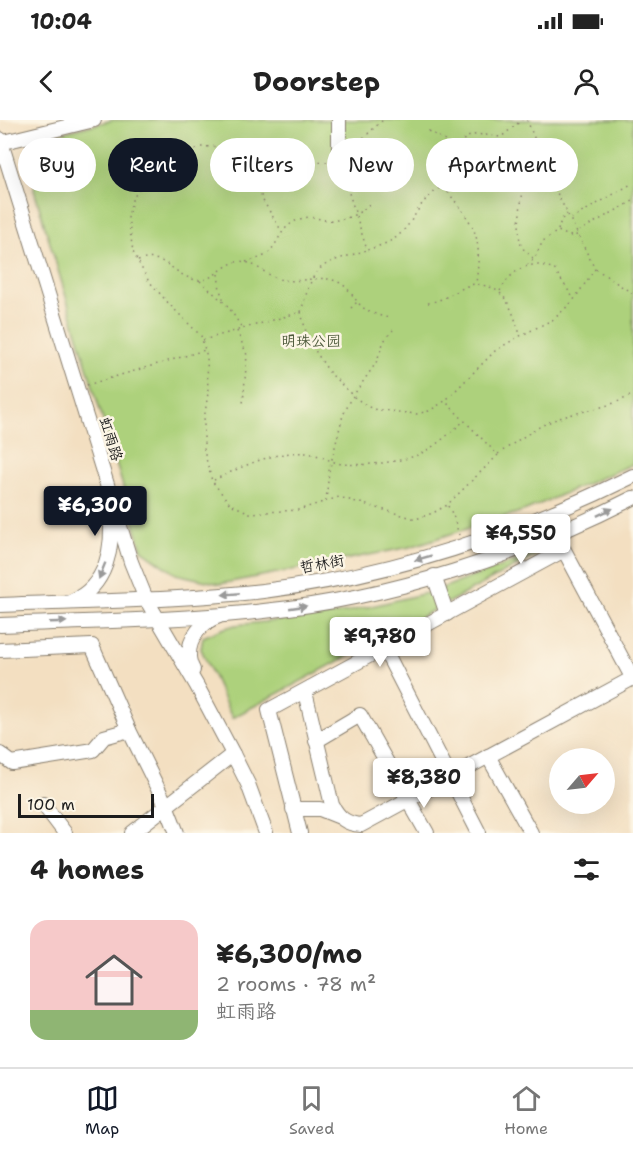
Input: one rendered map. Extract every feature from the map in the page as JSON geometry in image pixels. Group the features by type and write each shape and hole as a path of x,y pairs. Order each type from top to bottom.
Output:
{"street":[{"path":"0,140 56,120"},
{"path":"0,140 94,120"},
{"path":"336,122 337,138"},
{"name":"虹雨路","path":"0,140 132,562 146,599 197,686 233,754 248,784 267,833"},
{"path":"70,602 85,594 99,579 110,551 112,527 104,472"},
{"name":"哲林街","path":"0,605 226,594 307,585 398,565 461,547 569,507 633,476"},
{"path":"0,625 223,615 361,596 434,576 527,546 576,526 633,498"},
{"path":"300,833 292,809 269,710 564,550 633,678 353,827"},
{"path":"434,576 447,614"},
{"path":"197,686 188,654 195,635 205,623 223,615"},
{"path":"0,650 92,646 129,730 166,804 177,833"},
{"path":"384,648 478,833"},
{"path":"305,692 332,805 353,827"},
{"path":"316,741 360,716 427,833"},
{"path":"0,754 12,763 93,750 105,737 129,730"},
{"path":"132,833 166,804 233,754"},
{"path":"488,756 531,833"},
{"path":"44,804 65,833"},
{"path":"292,809 320,809 353,827"}],"path":[{"path":"364,138 383,120"},
{"path":"466,138 479,133 501,137 522,120"},
{"path":"527,120 534,138"},
{"path":"428,131 440,138"},
{"path":"210,147 201,147 155,171 132,200 128,217 130,244 148,280 201,336 207,357 208,393 204,420 204,451 212,481 230,504 250,513 298,510 339,497 416,519 447,505 498,455 531,432 554,420 612,403 633,394"},
{"path":"571,219 633,183"},
{"path":"260,192 281,231"},
{"path":"349,192 367,250"},
{"path":"437,192 424,202 401,234 386,243 332,260 319,268 312,278 301,312 306,332 329,372 353,396 372,409 416,414 429,411 445,401 495,351 554,319 574,299 595,269"},
{"path":"447,192 465,215 478,239 476,284"},
{"path":"524,192 521,202 521,242 534,259"},
{"path":"557,192 595,269 633,294"},
{"path":"199,281 219,272 233,262 245,262 266,255 274,246 281,231 303,218 344,219 367,207 372,201"},
{"path":"558,231 569,236 578,233 633,201"},
{"path":"499,291 510,276 534,259 543,241 558,231 561,220 568,214"},
{"path":"138,261 152,258 160,260 180,274 199,281 236,315 242,329"},
{"path":"245,262 279,279 336,280 362,307 389,318"},
{"path":"526,266 536,264 554,269 574,299"},
{"path":"219,272 220,290 224,302"},
{"path":"428,303 476,284 499,291 508,303 521,335"},
{"path":"351,308 358,302"},
{"path":"202,340 301,312"},
{"path":"326,501 326,484 338,428 353,396 376,363 384,341 393,330"},
{"path":"236,331 247,355 243,404"},
{"path":"77,388 205,350"},
{"path":"445,401 498,455"},
{"path":"212,481 233,471 288,454 307,453 340,464 385,463 416,455 442,439 464,420"},
{"path":"447,505 453,515 461,547"}],"green space":[{"name":"明珠公园","path":"113,120 633,120 633,464 526,510 410,547 220,584 176,574 142,550 35,192 96,192 96,138 51,138 53,135"},
{"path":"546,550 232,718 201,649 203,637 235,625 334,615 431,592"}]}
